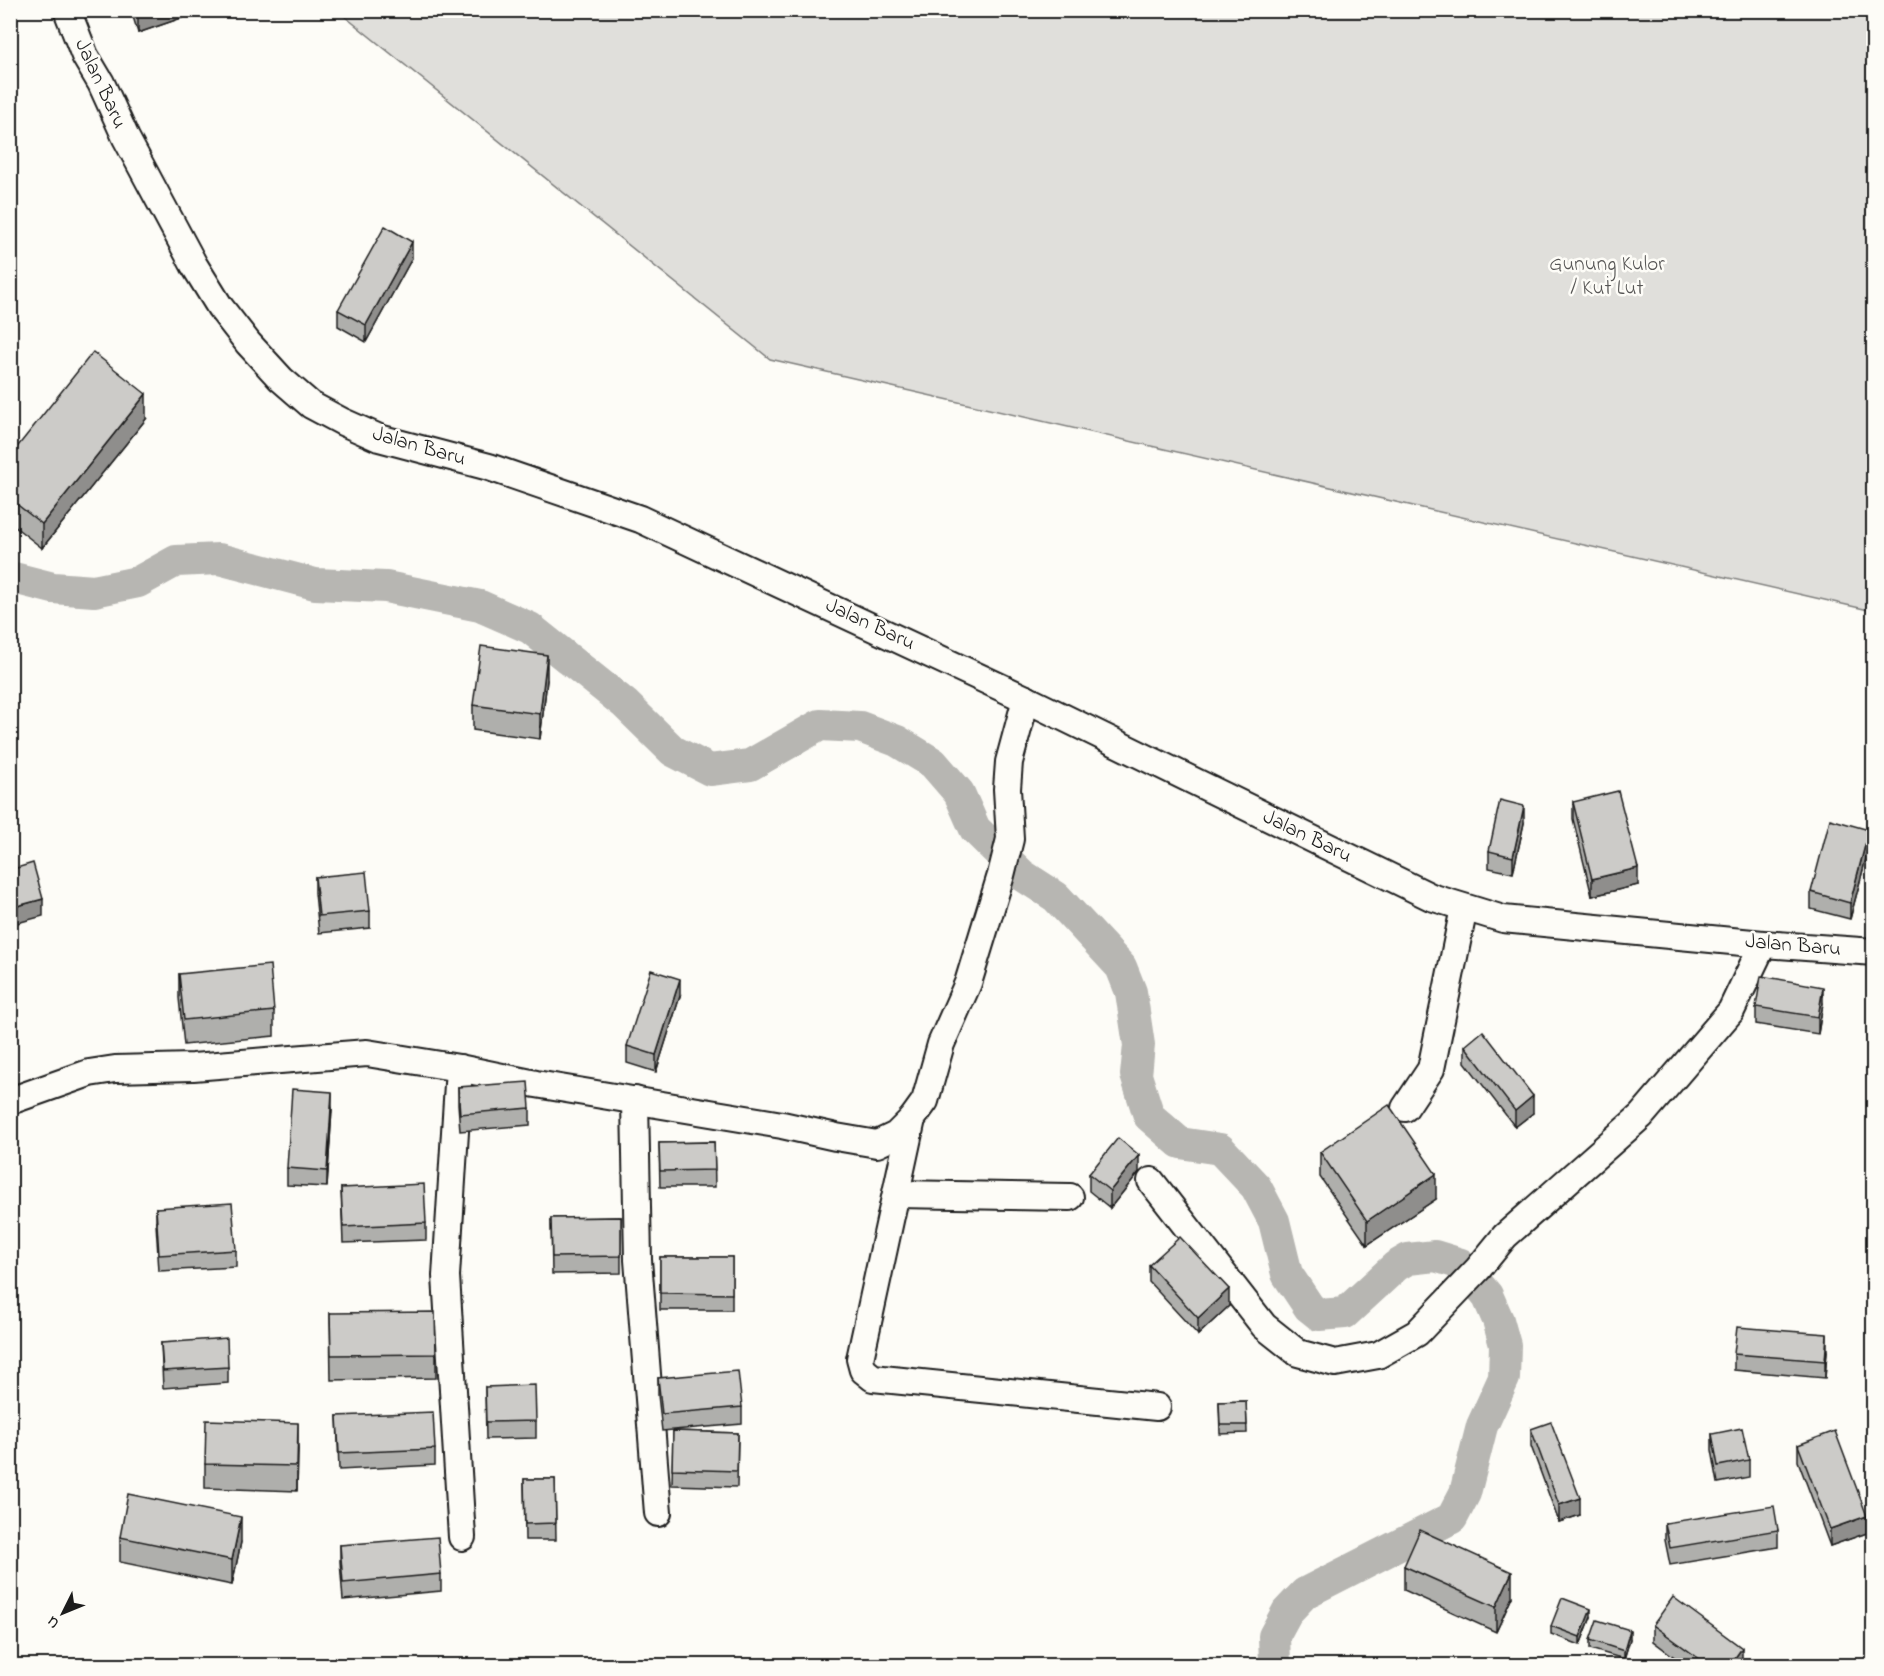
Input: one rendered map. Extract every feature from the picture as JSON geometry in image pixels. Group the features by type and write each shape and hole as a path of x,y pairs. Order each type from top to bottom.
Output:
{"street":[{"name":"Jalan Baru","path":"67,10 85,56 101,83 126,138 194,264 220,307 248,343 281,379 311,405 343,422 380,438 489,466 640,519 1026,699 1431,897 1503,919 1763,944 1874,952"},
{"path":"10,1101 90,1073 114,1069 216,1066 367,1053 877,1144 896,1135 925,1101 941,1044 968,983 1002,875 1010,838 1007,789 1009,762 1026,699"},
{"path":"1405,1108 1431,1069 1464,908"},
{"path":"1151,1181 1264,1326 1298,1353 1335,1363 1378,1355 1417,1333 1478,1269 1505,1236 1641,1116 1731,1011 1763,944"},
{"path":"459,1068 446,1276 462,1537"},
{"path":"635,1100 638,1260 658,1513"},
{"path":"912,1119 860,1359 863,1370 873,1378 1157,1407"},
{"path":"897,1194 1070,1197"}],"green space":[{"name":"Gunung Kulor / Kut Lut","path":"338,11 1873,11 1873,611 770,359"}],"building":[{"path":"136,10 154,10 138,16"},
{"path":"385,226 412,242 366,325 338,310"},
{"path":"93,352 146,394 42,524 10,499 10,456"},
{"path":"481,646 547,655 540,714 473,705"},
{"path":"1618,791 1638,868 1592,879 1573,802"},
{"path":"1500,800 1524,806 1513,857 1489,851"},
{"path":"1830,819 1869,830 1850,903 1811,892"},
{"path":"33,863 43,899 10,908 10,870"},
{"path":"366,872 370,911 319,916 315,877"},
{"path":"270,965 274,1011 184,1020 179,974"},
{"path":"651,970 680,979 656,1055 627,1046"},
{"path":"1761,976 1823,987 1818,1017 1756,1007"},
{"path":"1483,1031 1533,1096 1515,1111 1465,1046"},
{"path":"528,1082 530,1108 460,1114 458,1087"},
{"path":"292,1089 332,1092 327,1171 287,1168"},
{"path":"1389,1105 1436,1174 1367,1221 1320,1152"},
{"path":"1118,1138 1139,1155 1110,1191 1089,1174"},
{"path":"714,1142 715,1170 660,1171 659,1143"},
{"path":"424,1184 426,1223 343,1227 341,1188"},
{"path":"232,1203 236,1250 159,1255 156,1208"},
{"path":"621,1217 621,1256 552,1257 551,1218"},
{"path":"1180,1237 1229,1289 1198,1318 1149,1265"},
{"path":"660,1257 732,1257 732,1294 660,1293"},
{"path":"435,1312 436,1354 331,1355 330,1313"},
{"path":"1737,1327 1827,1334 1825,1361 1734,1354"},
{"path":"227,1338 228,1367 163,1371 161,1343"},
{"path":"738,1371 742,1407 662,1414 658,1378"},
{"path":"535,1385 536,1421 486,1422 485,1387"},
{"path":"1246,1401 1247,1425 1220,1425 1219,1402"},
{"path":"433,1412 435,1449 339,1453 337,1416"},
{"path":"206,1420 298,1423 297,1466 205,1464"},
{"path":"1551,1422 1580,1498 1559,1505 1531,1429"},
{"path":"1742,1428 1749,1460 1718,1466 1712,1434"},
{"path":"673,1431 738,1433 737,1471 672,1469"},
{"path":"1835,1431 1867,1516 1830,1529 1798,1445"},
{"path":"524,1479 555,1479 556,1523 525,1524"},
{"path":"128,1494 241,1517 232,1560 120,1537"},
{"path":"1774,1506 1778,1530 1670,1548 1665,1523"},
{"path":"1420,1530 1512,1572 1496,1607 1404,1566"},
{"path":"438,1537 441,1574 343,1583 340,1545"},
{"path":"1673,1597 1742,1648 1730,1665 1708,1665 1653,1625"},
{"path":"1562,1598 1591,1609 1580,1637 1551,1626"},
{"path":"1597,1620 1630,1630 1624,1651 1590,1640"}],"waterway":[{"path":"10,577 53,588 94,591 138,582 176,561 219,559 315,584 386,587 480,606 530,628 625,704 673,751 710,770 750,765 820,725 860,727 897,741 933,763 959,793 975,829 1022,875 1056,897 1121,967 1131,992 1139,1045 1136,1075 1149,1116 1180,1143 1220,1149 1256,1187 1274,1221 1287,1274 1309,1307 1319,1315 1345,1313 1396,1266 1408,1259 1435,1256 1461,1264 1487,1295 1498,1320 1505,1345 1504,1378 1482,1426 1465,1493 1452,1518 1305,1593 1287,1612 1274,1636 1277,1666"}]}
